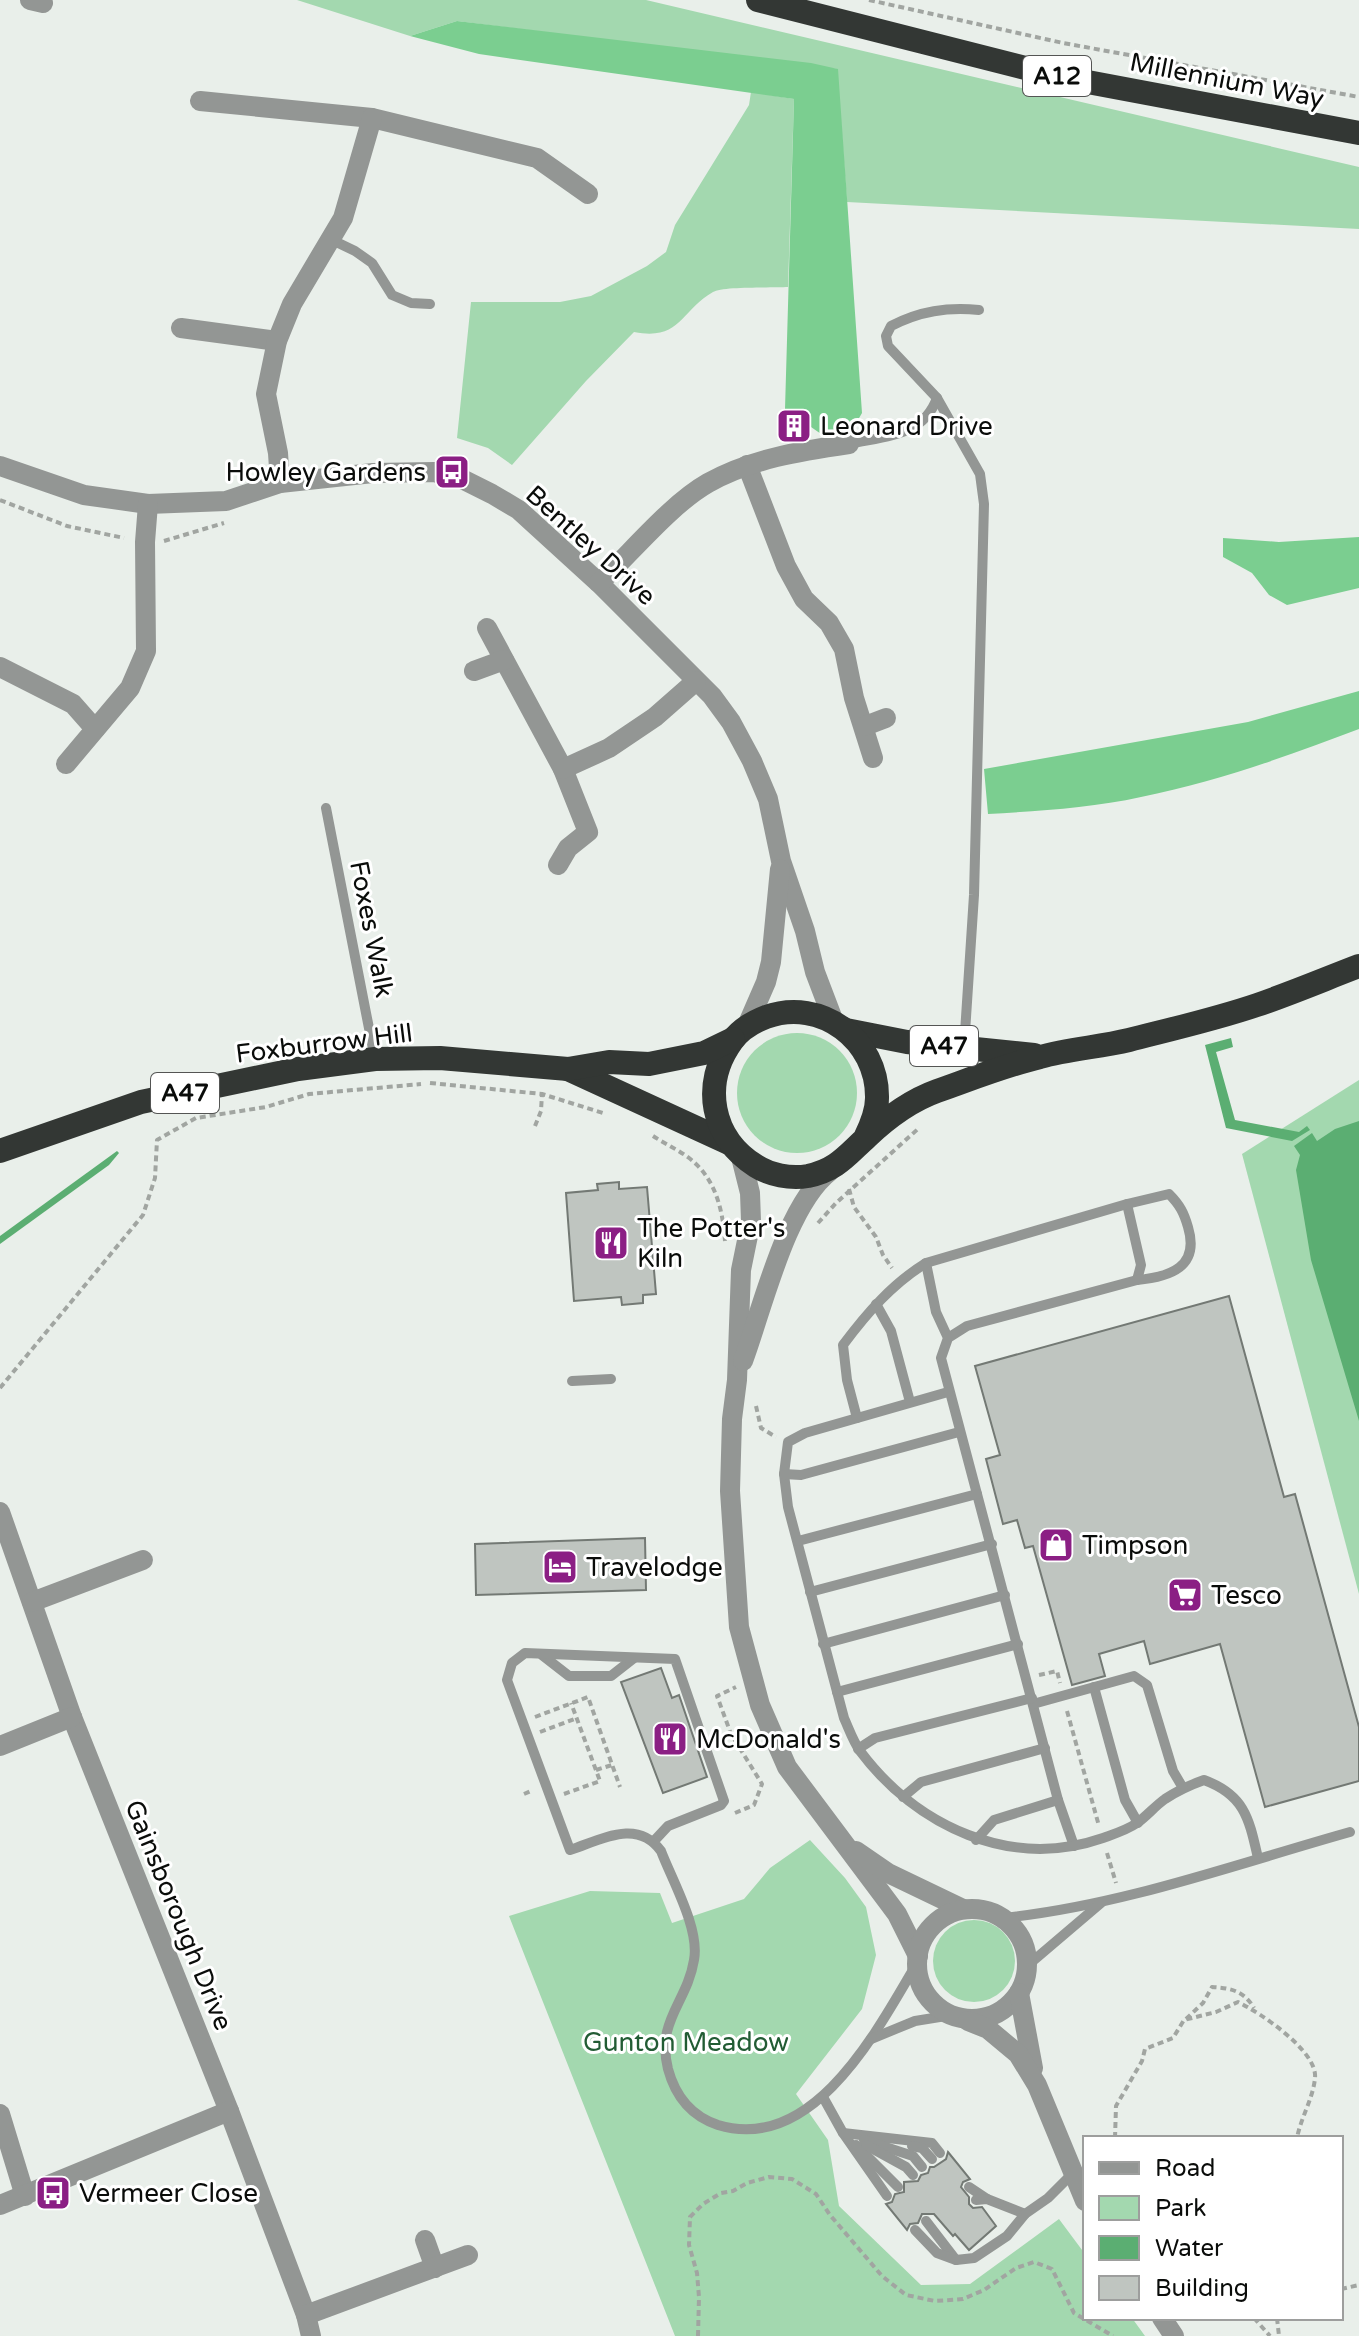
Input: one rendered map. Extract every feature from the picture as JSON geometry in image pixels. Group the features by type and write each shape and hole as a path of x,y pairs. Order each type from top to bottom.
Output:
{"highway":[{"name":"Millennium Way","path":"758,0 1061,77 1359,133"},
{"name":"A47","path":"865,1138 892,1116 934,1092 1042,1056 1127,1041 1257,1005 1359,966"},
{"path":"794,1011 817,1014 840,1026 864,1049 874,1073 877,1099 874,1119 853,1153 836,1166 807,1176 785,1176 764,1171 735,1150 716,1118 712,1091 717,1066 739,1034 776,1014 794,1011"},
{"name":"A47","path":"840,1026 907,1042 1042,1056"},
{"name":"Foxburrow Hill","path":"0,1151 141,1102 298,1069 375,1059 440,1058 568,1069 609,1062 649,1064 704,1053 739,1034"},
{"name":"Foxburrow Hill","path":"568,1069 735,1150"}],"street":[{"path":"200,101 372,118 537,158 588,194"},
{"path":"280,483 278,453 266,394 277,341 292,304 343,218 372,118"},
{"path":"181,328 277,341"},
{"path":"599,583 697,492 747,465 803,451 849,444"},
{"path":"747,465 786,566 804,599 829,623 844,649 854,698 873,758"},
{"name":"Bentley Drive","path":"0,466 84,495 148,504 226,501 280,483 405,471 434,472 462,479 519,510 599,583 712,696 731,722 768,799 781,861 805,931 815,972 840,1026"},
{"path":"66,764 130,688 146,651 145,542 148,504"},
{"path":"487,628 563,769 588,832 568,848 558,865"},
{"path":"474,671 504,660"},
{"path":"0,667 73,704 95,729"},
{"path":"563,769 609,748 655,717 696,681"},
{"path":"865,726 886,718"},
{"name":"Bentley Drive","path":"739,1034 766,982 771,962 781,861"},
{"path":"735,1150 750,1193 751,1221 741,1270 730,1491 739,1627 760,1705 787,1767 897,1914 918,1960 923,1989 931,2000 956,2016 988,2029 1018,2054 1037,2085 1083,2198"},
{"path":"737,1380 791,1227 817,1181 836,1166"},
{"name":"Gainsborough Drive","path":"0,1512 72,1717 229,2111 306,2315 311,2336"},
{"path":"32,1602 143,1560"},
{"path":"0,1746 72,1717"},
{"path":"840,1839 888,1873 963,1909 977,1909 1003,1918 1024,1944 1027,1966 1019,1993 1011,2004 988,2017 956,2016"},
{"path":"918,1960 921,1943 938,1921 963,1909"},
{"path":"1019,1993 1037,2085"},
{"path":"0,2205 229,2111"},
{"path":"0,2114 25,2196"},
{"path":"425,2240 435,2268"},
{"path":"306,2315 468,2255"}],"lane":[{"path":"330,239 372,263 392,295 411,303 430,304"},
{"path":"964,1048 974,895 984,504 980,474 937,398 896,357 888,346 886,336 891,326 930,310 979,310"},
{"path":"849,444 914,429 932,412 937,398"},
{"name":"Foxes Walk","path":"326,808 375,1059"},
{"path":"857,1418 847,1380 843,1345 876,1304 901,1280 926,1263 1169,1194 1182,1207 1190,1233 1191,1252 1182,1266 1161,1278 1137,1280 967,1326 948,1338 941,1358 1058,1800 1074,1846"},
{"path":"1127,1204 1141,1265 1137,1280"},
{"path":"926,1263 936,1312 948,1338"},
{"path":"876,1304 891,1331 910,1402"},
{"path":"572,1381 611,1379"},
{"path":"948,1392 805,1433 788,1442 784,1474 788,1507 844,1718 858,1749 903,1797 942,1823 976,1840 1032,1849 1057,1850 1102,1839 1138,1823 1162,1801 1204,1780 1223,1787 1239,1801 1250,1824 1258,1858"},
{"path":"784,1474 801,1475 959,1432"},
{"path":"798,1541 977,1494"},
{"path":"810,1592 992,1544"},
{"path":"823,1644 1005,1595"},
{"path":"837,1692 1018,1644"},
{"path":"654,1841 668,1826 721,1805 724,1796 675,1659 525,1653 512,1663 507,1680 570,1850 621,1833 644,1835 654,1841 661,1851 692,1930 695,1957 664,2038 668,2069 682,2101 704,2120 735,2130 768,2128 797,2116 823,2097 871,2039 918,1960"},
{"path":"540,1653 569,1676 611,1676 634,1658"},
{"path":"858,1749 875,1738 1063,1696 1134,1676 1147,1685 1173,1771 1183,1788"},
{"path":"1094,1687 1125,1800 1138,1823"},
{"path":"903,1797 921,1782 1045,1748"},
{"path":"976,1840 994,1820 1058,1800"},
{"path":"1003,1918 1102,1902 1350,1832"},
{"path":"1027,1966 1102,1902"},
{"path":"871,2039 915,2021 956,2016"},
{"path":"823,2097 843,2133 887,2196"},
{"path":"843,2133 922,2148 931,2160"},
{"path":"843,2133 906,2167 913,2175"},
{"path":"843,2133 898,2187"},
{"path":"915,2230 937,2253 956,2260 974,2258 1007,2236 1025,2214 1048,2198 1074,2171"},
{"path":"969,2187 981,2199 1025,2214"},
{"path":"926,2221 956,2260"},
{"path":"938,2237 943,2224"}],"path":[{"path":"869,0 1063,43 1359,97"},
{"path":"0,500 67,526 145,542"},
{"path":"0,1388 143,1215 155,1178 157,1140 196,1118 266,1107 309,1094 427,1083 542,1094 607,1114"},
{"path":"535,1126 541,1111 542,1094"},
{"path":"648,1132 696,1164 716,1193 723,1215 725,1243 722,1253"},
{"path":"813,1228 900,1144"},
{"path":"836,1166 851,1191 854,1207 901,1280"},
{"path":"755,1402 761,1428 788,1442"},
{"path":"1026,1678 1057,1671 1120,1897"},
{"path":"533,1717 588,1697 620,1787"},
{"path":"563,1795 600,1781 571,1703"},
{"path":"544,1744 539,1732 577,1718"},
{"path":"596,1770 612,1765"},
{"path":"1115,2136 1116,2106 1142,2061 1145,2049 1173,2038 1184,2020 1203,2003 1212,1987 1231,1988 1248,1998 1255,2010"},
{"path":"1231,1988 1238,2002 1255,2010 1310,2058 1316,2074 1298,2136"},
{"path":"1184,2020 1216,2012 1238,2002"},
{"path":"698,2336 699,2297 697,2273 689,2245 690,2217 721,2193 769,2177 792,2179 816,2194 882,2276 906,2295 935,2301 963,2299 984,2290 1016,2268 1034,2262 1052,2269 1074,2313 1083,2318"},
{"path":"1086,2320 1113,2336"},
{"path":"1256,2320 1270,2336"}],"green space":[{"path":"297,0 646,0 1359,167 1359,229 847,202 837,69 457,21 410,36"},
{"path":"751,92 794,99 788,287 718,290 671,328 650,334 634,332 512,465 488,448 457,438 471,302 560,302 591,296 647,266 666,252 675,225 749,105"},
{"path":"797,1033 820,1038 839,1051 852,1070 857,1093 852,1116 839,1135 820,1148 797,1153 774,1148 755,1135 742,1116 737,1093 742,1070 755,1051 774,1038"},
{"path":"1359,1080 1359,1594 1242,1154"},
{"name":"Gunton Meadow","path":"810,1840 845,1878 866,1907 876,1955 862,2009 796,2094 828,2140 839,2206 921,2285 970,2284 1059,2219 1083,2251 1083,2320 1133,2320 1145,2336 675,2336 509,1916 590,1891 660,1893 672,1923 744,1899 770,1868"},
{"path":"974,1920 990,1923 1003,1932 1012,1945 1015,1961 1012,1977 1003,1990 990,1999 974,2002 958,1999 945,1990 936,1977 933,1961 936,1945 945,1932 958,1923"}],"shaded area":[{"path":"457,21 811,63 838,69 862,413 851,432 824,436 785,409 794,99 479,54 410,36"},
{"path":"1359,537 1359,588 1287,605 1269,595 1252,573 1223,557 1223,538 1279,542"},
{"path":"1359,691 1359,729 1252,768 1122,801 988,814 984,769 1248,722"}],"water":[{"path":"1231,1038 1233,1047 1216,1052 1235,1120 1299,1132 1307,1126 1310,1130 1292,1141 1226,1128 1205,1045"},
{"path":"1359,1121 1359,1421 1311,1260 1296,1170 1300,1155 1294,1146 1312,1133 1317,1141 1335,1129"},
{"path":"117,1151 119,1153 109,1165 0,1244 0,1236"}],"building":[{"name":"The Potter's Kiln","path":"619,1182 619,1189 647,1187 656,1294 643,1295 643,1303 622,1305 621,1297 574,1301 566,1193 598,1190 597,1184"},
{"name":"Tesco","path":"1229,1296 1284,1497 1295,1494 1359,1727 1359,1781 1265,1807 1220,1644 1150,1664 1144,1641 1099,1654 1105,1676 1072,1685 1033,1546 1025,1548 1017,1520 1003,1524 986,1459 1000,1455 975,1366"},
{"name":"Travelodge","path":"645,1538 646,1590 476,1595 475,1544"},
{"name":"McDonald's","path":"661,1668 672,1698 679,1695 707,1777 663,1793 621,1682"},
{"path":"948,2152 970,2179 963,2182 961,2187 969,2197 969,2204 973,2208 982,2207 996,2226 969,2250 934,2214 922,2214 918,2223 910,2224 907,2230 886,2204 892,2202 895,2194 904,2192 904,2182 918,2181 930,2167 946,2159"}],"place":[{"name":"Leonard Drive","path":"794,426"},
{"name":"Howley Gardens","path":"452,472"},
{"name":"The Potter's Kiln","path":"611,1243"},
{"name":"Timpson","path":"1056,1545"},
{"name":"Travelodge","path":"560,1567"},
{"name":"Tesco","path":"1185,1595"},
{"name":"McDonald's","path":"670,1739"},
{"name":"Vermeer Close","path":"53,2193"}]}
